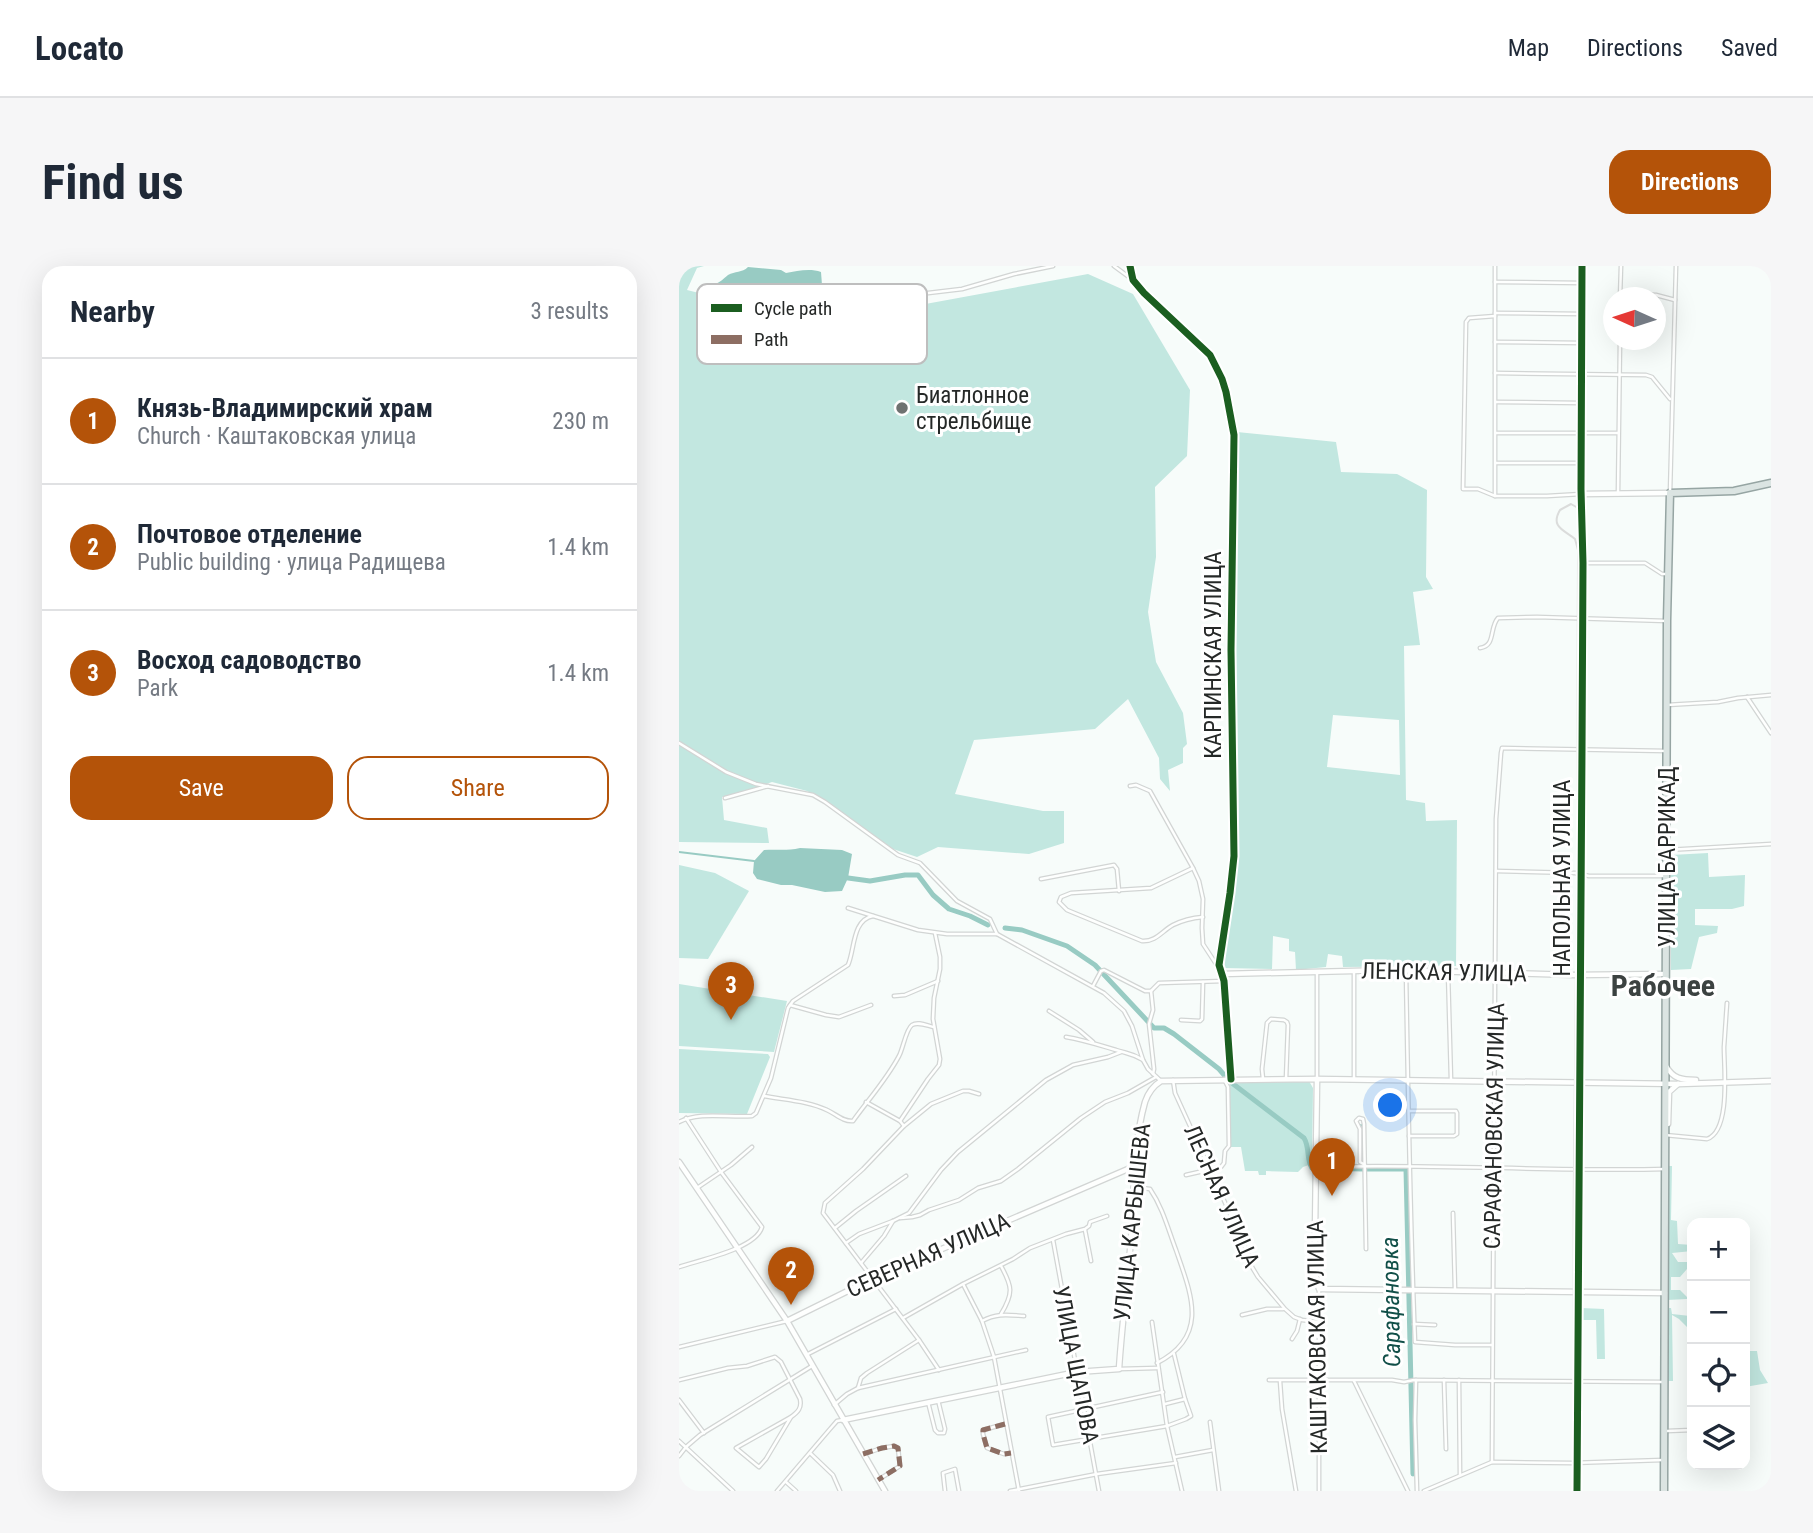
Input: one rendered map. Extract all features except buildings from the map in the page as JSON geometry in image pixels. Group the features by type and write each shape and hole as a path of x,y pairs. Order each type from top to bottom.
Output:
{"main road":[{"path":"1669,494 1731,491 1771,483"},
{"name":"УЛИЦА БАРРИКАД","path":"1664,1491 1669,494"}],"street":[{"path":"927,293 962,289 1053,266"},
{"path":"1114,266 1133,280"},
{"path":"1130,266 1133,280"},
{"path":"1495,266 1495,496"},
{"name":"НАПОЛЬНАЯ УЛИЦА","path":"1577,1491 1583,619 1582,266"},
{"path":"1621,266 1621,287"},
{"name":"УЛИЦА БАРРИКАД","path":"1669,494 1676,266"},
{"name":"КАРПИНСКАЯ УЛИЦА","path":"1133,280 1210,355 1222,379 1233,427 1235,457 1231,650 1234,856 1221,972 1224,981 1231,1079"},
{"path":"1495,282 1582,283"},
{"path":"1666,298 1675,300"},
{"path":"1582,314 1495,314 1469,318 1466,322 1463,489 1478,489 1495,496 1669,494"},
{"path":"1495,342 1581,343"},
{"path":"1618,494 1620,350"},
{"path":"1496,373 1646,375 1652,377 1671,400"},
{"path":"1496,402 1581,403"},
{"path":"1496,433 1618,433"},
{"path":"1496,463 1581,463"},
{"path":"1583,564 1645,563 1662,574 1669,575"},
{"path":"1480,648 1485,648 1490,643 1494,623 1498,618 1667,621"},
{"path":"1667,705 1771,695"},
{"path":"1747,697 1771,733"},
{"path":"679,743 726,772 756,784 813,795 898,855 920,863 957,901 990,919 997,933 1093,986 1124,1011 1143,1059 1157,1077"},
{"name":"САРАФАНОВСКАЯ УЛИЦА","path":"1492,1462 1496,819 1501,753 1502,748 1582,750"},
{"path":"1582,750 1668,751"},
{"path":"1130,786 1136,785 1150,791 1193,868 1203,899 1203,944 1221,972"},
{"path":"725,798 768,786"},
{"path":"1667,850 1771,844"},
{"path":"1041,879 1114,865 1117,869 1119,891"},
{"path":"1193,868 1151,888 1071,893 1061,897 1059,902 1067,910 1142,941 1153,940 1181,921 1203,917"},
{"path":"1496,871 1575,873 1589,876 1667,876"},
{"path":"848,908 935,933 997,933"},
{"path":"679,1122 698,1117 752,1116 756,1112 771,1078 788,1008 848,965 861,912"},
{"path":"859,924 867,917 873,916"},
{"path":"900,1121 939,1066 934,1027 934,998 940,957 935,933"},
{"path":"1093,986 1100,971 1106,970 1145,991 1151,991 1159,983 1224,981"},
{"path":"1354,971 1354,1079"},
{"path":"1406,971 1410,1290 1415,1342 1492,1345"},
{"name":"ЛЕНСКАЯ УЛИЦА","path":"1221,972 1666,974"},
{"path":"1448,972 1451,1080"},
{"name":"КАШТАКОВСКАЯ УЛИЦА","path":"1317,973 1315,1273 1319,1289 1319,1491"},
{"path":"894,996 905,995 938,981"},
{"path":"1181,1020 1202,1019 1203,982"},
{"path":"1151,991 1153,1010 1149,1024 1157,1077"},
{"path":"1679,1084 1669,1092 1669,1117 1665,1135 1703,1139 1713,1137 1722,1116 1727,1003"},
{"path":"790,1005 839,1017 871,1005"},
{"path":"1049,1011 1093,1042"},
{"path":"1263,1079 1267,1023 1271,1019 1284,1020 1288,1025 1286,1079"},
{"path":"764,1096 813,1105 849,1122 853,1121 895,1063 912,1025 934,1027"},
{"path":"1066,1037 1132,1053 1143,1059"},
{"path":"846,1243 859,1234 893,1222 909,1213 958,1152 1046,1080 1073,1065 1121,1052"},
{"path":"1665,1065 1670,1073 1679,1079 1771,1081"},
{"path":"900,1218 920,1215 959,1200 978,1188 1000,1181 1105,1102 1157,1077 1173,1080 1354,1079 1679,1084 1725,1081"},
{"name":"УЛИЦА КАРБЫШЕВА","path":"1119,1369 1135,1166 1146,1101 1157,1077"},
{"path":"1186,1175 1221,1167 1224,1163 1224,1151 1229,1146 1228,1087 1224,1079"},
{"name":"ЛЕСНАЯ УЛИЦА","path":"1173,1080 1175,1093 1252,1267 1285,1309 1300,1319 1319,1322"},
{"path":"939,1370 823,1213 825,1203 863,1169 904,1126 931,1104 963,1091 979,1094"},
{"path":"866,1102 904,1126"},
{"path":"1409,1111 1456,1111 1457,1114 1457,1134 1454,1136 1409,1136"},
{"path":"679,1267 738,1248 759,1234 762,1227 721,1172 686,1118"},
{"path":"1365,1166 1360,1162 1360,1129 1356,1121 1359,1118 1363,1119 1364,1124 1365,1166 1366,1249"},
{"path":"697,1188 753,1147"},
{"path":"679,1162 787,1321 885,1491"},
{"name":"СЕВЕРНАЯ УЛИЦА","path":"679,1347 787,1321 872,1279 1135,1166"},
{"path":"1315,1170 1365,1166 1665,1169"},
{"path":"835,1228 906,1176"},
{"name":"УЛИЦА КАРБЫШЕВА","path":"1134,1187 1150,1189 1167,1224 1189,1285 1192,1299 1191,1328 1174,1354"},
{"path":"1453,1213 1455,1291"},
{"path":"903,1318 1030,1248 1084,1229 1090,1222 1107,1216"},
{"path":"861,1263 893,1222"},
{"path":"1084,1229 1091,1261"},
{"name":"УЛИЦА ЩАПОВА","path":"1053,1240 1100,1491"},
{"path":"1000,1265 1010,1284 1010,1295 1002,1314"},
{"path":"963,1284 982,1321 994,1357 1018,1490"},
{"path":"1319,1289 1665,1293"},
{"path":"1242,1315 1267,1309 1285,1309"},
{"path":"806,1355 896,1310"},
{"path":"982,1321 992,1315 1024,1316"},
{"path":"1292,1339 1300,1319"},
{"path":"1152,1322 1167,1426 1182,1491"},
{"path":"1414,1324 1435,1325"},
{"path":"858,1388 863,1376 919,1340"},
{"path":"834,1405 858,1388 1026,1350"},
{"path":"777,1491 837,1421 1077,1372 1158,1365 1174,1354 1191,1416 1167,1426 1053,1445 1048,1417 1163,1392"},
{"path":"679,1380 747,1366 772,1357 778,1358 801,1405 759,1467 736,1448 791,1417"},
{"path":"679,1456 704,1433 812,1366"},
{"path":"1269,1380 1664,1382"},
{"path":"1353,1380 1408,1491"},
{"path":"1413,1380 1417,1491"},
{"path":"1444,1380 1446,1449"},
{"path":"1459,1380 1460,1475"},
{"path":"1280,1381 1296,1491"},
{"path":"1165,1404 1185,1399"},
{"path":"679,1400 704,1433"},
{"path":"928,1402 935,1430 944,1433 938,1400"},
{"path":"1210,1422 1219,1491"},
{"path":"1005,1424 983,1430 983,1434 987,1448 1004,1454 1011,1453"},
{"path":"1664,1431 1687,1430"},
{"path":"679,1441 733,1491"},
{"path":"863,1454 882,1448 898,1448 900,1466 878,1480"},
{"path":"1175,1457 1214,1450"},
{"path":"810,1453 832,1475 840,1491"},
{"path":"1424,1491 1492,1462 1664,1460"},
{"path":"1010,1491 1097,1474 1176,1463"},
{"path":"945,1491 943,1473 955,1469 959,1491"},
{"path":"786,1482 796,1491"}],"shaded area":[{"path":"679,266 704,266 697,268 687,290 697,292 697,364 927,364 927,304 1088,274 1133,294 1190,390 1187,456 1155,487 1156,557 1148,612 1156,662 1183,713 1187,744 1183,748 1183,763 1168,770 1170,791 1160,779 1159,758 1128,699 1095,729 974,740 955,794 1043,811 1064,811 1064,843 1029,854 938,847 917,857 893,849 826,801 807,791 772,782 722,797 724,820 767,828 769,843 679,842"},
{"path":"748,267 781,270 786,273 817,271 821,272 822,284 715,284 728,275"},
{"path":"1237,432 1336,442 1341,472 1397,474 1427,490 1426,577 1433,589 1413,592 1420,645 1404,646 1406,800 1425,803 1426,821 1457,820 1456,966 1343,967 1342,956 1328,954 1326,967 1296,970 1295,952 1289,951 1289,939 1273,936 1272,969 1224,968 1237,840 1234,596","holes":["1333,715 1399,720 1400,775 1327,767"]},
{"path":"764,850 842,850 852,854 848,878 842,891 825,892 781,885 757,879 753,873 754,861"},
{"path":"1708,853 1709,877 1745,875 1744,906 1732,909 1695,909 1695,925 1718,926 1717,933 1699,937 1691,969 1671,970 1671,855"},
{"path":"679,865 715,873 749,891 708,959 679,958"},
{"path":"679,984 787,1001 774,1052 679,1046"},
{"path":"679,1049 768,1054 770,1057 747,1114 679,1113"},
{"path":"1309,1081 1313,1088 1312,1164 1298,1172 1266,1171 1266,1175 1259,1175 1258,1171 1245,1171 1241,1147 1231,1147 1228,1082"},
{"path":"1668,1166 1672,1166 1671,1220 1677,1221 1678,1244 1687,1245 1687,1252 1672,1253 1678,1262 1687,1262 1687,1269 1680,1277 1671,1277 1671,1290 1680,1290 1687,1299 1667,1300"},
{"path":"1581,1308 1604,1309 1605,1359 1597,1359 1596,1320 1581,1320"},
{"path":"1668,1308 1671,1308 1672,1314 1687,1316 1687,1327 1672,1315 1673,1381 1668,1381"},
{"path":"1750,1351 1757,1351 1760,1370 1768,1383 1750,1386"}],"waterway":[{"path":"679,852 754,861"},
{"name":"Сарафановка","path":"848,878 870,881 918,875 933,895 949,909 988,925"},
{"name":"Сарафановка","path":"1005,928 1022,930 1067,946 1095,965 1154,1028 1164,1028 1174,1034 1225,1076"},
{"name":"Сарафановка","path":"1228,1080 1304,1138 1312,1168 1364,1169"},
{"path":"1361,1125 1363,1162"},
{"name":"Сарафановка","path":"1366,1169 1406,1169 1413,1474"}],"tram line":[{"path":"1573,1491 1578,550 1575,539 1557,524 1560,510 1571,504 1578,508 1580,516 1575,1491"}],"marked path":[{"path":"1005,1424 983,1430 983,1434 987,1448 1004,1454 1011,1453"},
{"path":"863,1454 882,1448 898,1448 900,1466 878,1480"}],"cycle path":[{"path":"1130,266 1133,280 1144,293 1210,355 1226,392 1234,435 1231,650 1234,856 1219,965 1224,981 1231,1079"},
{"path":"1577,1491 1583,563 1582,266"}],"place":[{"name":"Биатлонное стрельбище","path":"902,408"},
{"name":"Восход садоводство","path":"731,1020"},
{"name":"Князь-Владимирский храм","path":"1332,1196"},
{"name":"Почтовое отделение","path":"791,1305"}],"district":[{"name":"Рабочее","path":"1663,986"}]}
